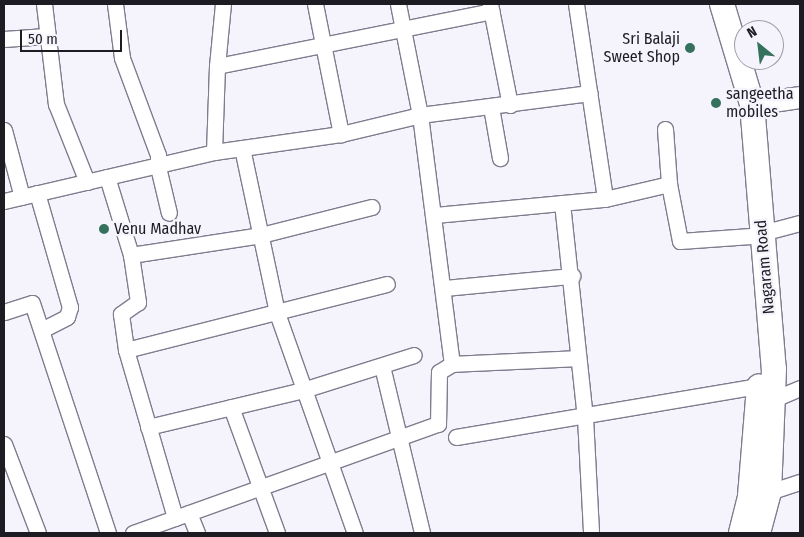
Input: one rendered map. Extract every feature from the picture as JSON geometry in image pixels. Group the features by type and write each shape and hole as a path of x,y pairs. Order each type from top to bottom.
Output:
{"main road":[{"name":"Nagaram Road","path":"720,4 752,104 756,235 766,392 769,492 758,533"},
{"name":"Nagaram Road","path":"720,4 739,110 756,235"},
{"name":"Nagaram Road","path":"741,533 750,496 766,392"}],"street":[{"path":"44,4 46,36 56,104 87,182"},
{"path":"115,4 122,58 157,151 158,167 169,213"},
{"path":"214,152 217,66 223,4"},
{"path":"315,4 325,45 341,134"},
{"path":"398,4 401,27 420,115 435,215 452,364"},
{"path":"576,4 605,199"},
{"path":"217,66 325,45 491,7 510,105"},
{"path":"4,39 46,36"},
{"path":"4,201 158,167 214,152 341,134 420,115 510,105 590,93"},
{"path":"752,104 800,97"},
{"path":"491,107 500,158"},
{"path":"666,129 669,184 680,241 756,235 800,222"},
{"path":"4,130 70,307 67,317 42,330"},
{"path":"242,148 277,313 328,462 355,533"},
{"path":"107,177 131,255 138,302 122,314 126,350 148,426 182,515 198,533"},
{"path":"435,215 605,199 669,184"},
{"path":"562,203 572,276 578,358 585,418 591,533"},
{"path":"131,255 261,235 372,207"},
{"path":"444,288 572,276"},
{"path":"126,350 386,284"},
{"path":"4,312 32,303 108,533"},
{"path":"148,426 303,390 414,355"},
{"path":"133,533 399,435 438,424 439,372 452,364 578,358"},
{"path":"382,366 422,533"},
{"path":"456,437 800,388"},
{"path":"231,407 276,533"},
{"path":"4,444 38,533"},
{"path":"769,492 800,482"}],"place":[{"name":"Sri Balaji Sweet Shop","path":"690,48"},
{"name":"sangeetha mobiles","path":"716,103"},
{"name":"Venu Madhav","path":"104,229"}]}
